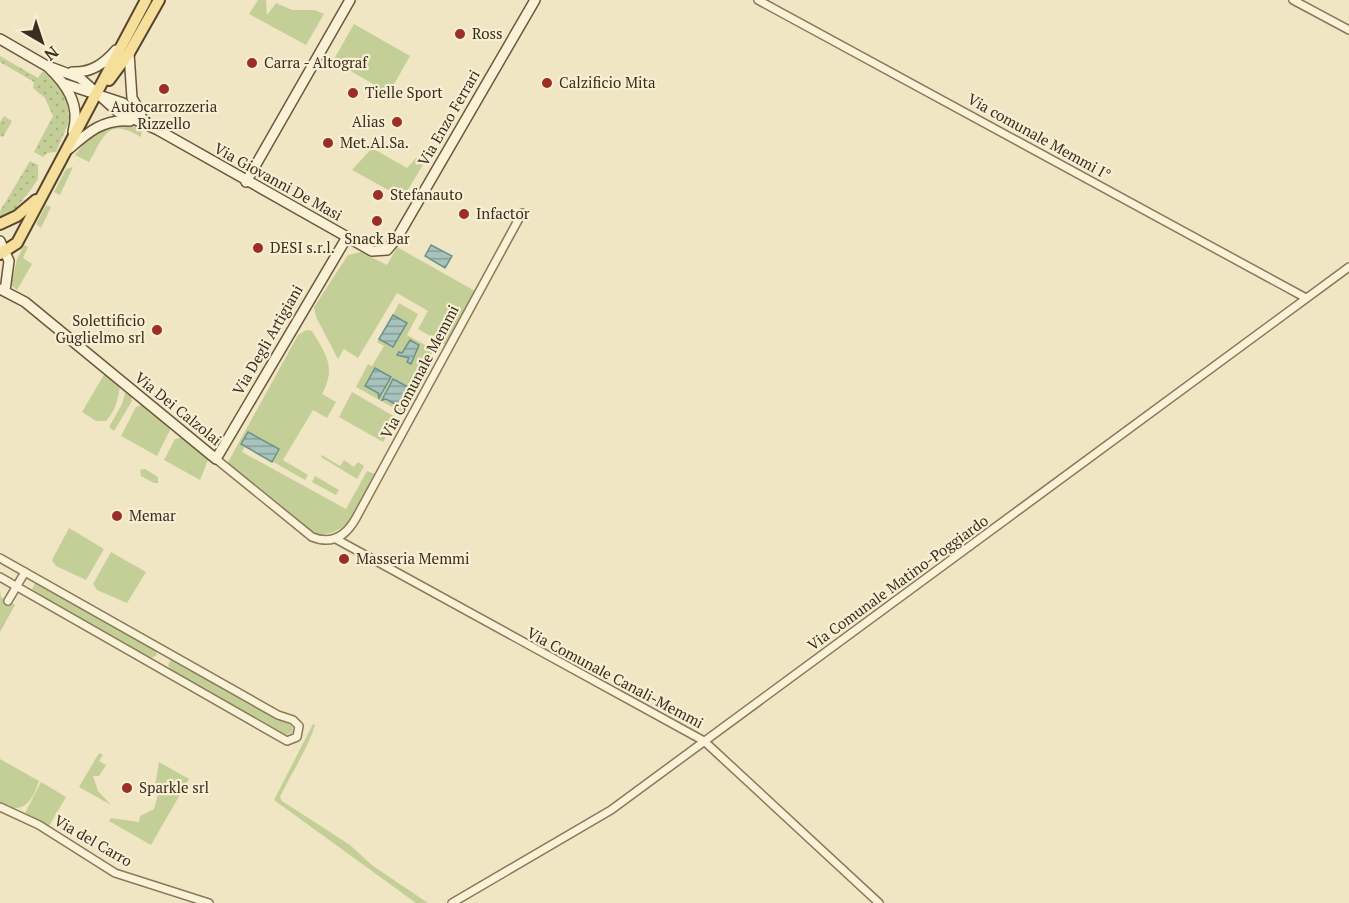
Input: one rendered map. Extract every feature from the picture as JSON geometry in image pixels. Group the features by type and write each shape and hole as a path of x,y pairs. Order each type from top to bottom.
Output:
{"main road":[{"path":"98,95 118,48 146,0"},
{"path":"3,253 17,243 98,95 129,52 159,0"},
{"path":"0,224 17,216 41,196"}],"street":[{"path":"246,182 350,0"},
{"name":"Via Enzo Ferrari","path":"387,250 397,238 535,0"},
{"name":"Via comunale Memmi I°","path":"758,0 1306,298"},
{"path":"1293,0 1349,30"},
{"path":"0,39 45,65 65,84 71,94 76,122 66,151"},
{"path":"45,65 69,72 87,71 97,67 118,48"},
{"path":"66,151 98,126 116,120 140,119 132,98 129,52"},
{"name":"Via Giovanni De Masi","path":"69,72 118,112 140,119 246,182 372,251 387,250"},
{"path":"65,84 98,95"},
{"name":"Via Comunale Memmi","path":"336,539 346,533 356,519 522,213"},
{"name":"Via Degli Artigiani","path":"216,459 346,237"},
{"path":"0,241 3,253 9,261 1,290"},
{"name":"Via Comunale Matino-Poggiardo","path":"452,903 611,810 1349,267"},
{"name":"Via Dei Calzolai","path":"1,290 38,312 312,537 336,539"},
{"name":"Via Comunale Canali-Memmi","path":"336,539 704,741 879,903"},
{"path":"0,558 278,716 293,720 300,729 297,737 287,741 0,577"},
{"path":"8,601 25,572"},
{"path":"159,666 167,652"},
{"name":"Via del Carro","path":"0,807 39,825 115,873 209,903"}],"green space":[{"path":"258,0 266,0 267,15 276,3 292,10 315,10 324,14 306,45 249,14"},
{"path":"354,24 410,56 389,93 333,61"},
{"path":"0,56 38,78 43,71 67,94 69,122 56,152 47,153 43,157 34,152 53,116 45,98 33,88 34,82 0,62"},
{"path":"4,116 12,121 3,137 0,136 0,122"},
{"path":"110,125 142,128 141,137 130,131 114,129 104,137 89,162 75,155 90,136"},
{"path":"372,148 407,168 416,158 424,163 403,198 352,170"},
{"path":"30,161 38,165 38,179 13,212 0,218 0,211"},
{"path":"73,167 60,195 54,192 66,169"},
{"path":"46,205 51,207 41,228 36,224"},
{"path":"24,245 28,247 23,258 32,264 17,290 11,285 17,259"},
{"path":"397,247 475,291 446,345 418,329 428,311 397,293 358,358 344,349 338,359 316,317 314,307 348,255 361,252 387,265"},
{"path":"399,303 418,314 407,335 434,350 401,412 356,387 368,364 372,366 384,346 377,342 379,339 393,347 406,323 393,315"},
{"path":"306,330 312,331 328,362 328,377 322,394 336,402 327,418 313,410 283,460 308,475 305,480 245,446 242,452 346,509 367,471 375,474 354,516 347,524 327,534 314,535 227,464 298,335"},
{"path":"105,373 120,385 114,408 109,417 106,421 96,421 82,412"},
{"path":"126,390 132,401 114,431 109,427 122,404"},
{"path":"352,392 397,418 383,442 339,417"},
{"path":"141,405 171,428 157,456 121,436 136,407"},
{"path":"183,437 208,460 200,480 164,460 175,439"},
{"path":"322,455 340,466 344,460 354,467 358,462 364,466 357,479 321,457"},
{"path":"145,469 158,477 158,483 141,476 140,470"},
{"path":"315,476 339,490 336,495 312,482"},
{"path":"69,528 104,549 86,580 56,566 52,560"},
{"path":"111,552 146,572 127,603 97,590 93,584"},
{"path":"35,583 155,649 157,655 151,658 36,593 32,589"},
{"path":"0,590 1,597 15,605 0,632"},
{"path":"171,660 292,726 293,732 286,735 171,670 168,665"},
{"path":"313,724 315,725 308,744 280,797 282,801 350,845 373,866 428,903 416,903 274,800"},
{"path":"99,753 103,755 99,761 106,765 99,776 93,776 98,791 111,805 79,787"},
{"path":"0,759 39,781 26,805 15,808 0,805"},
{"path":"159,762 189,779 151,845 109,821 111,818 139,822 140,816 154,809 158,795 155,786"},
{"path":"41,782 66,797 49,826 25,813"}],"water":[{"path":"431,245 452,256 445,268 425,256"},
{"path":"393,315 407,323 393,347 379,339"},
{"path":"410,340 419,345 411,364 407,362 409,358 397,355 399,352 402,353"},
{"path":"375,368 391,377 379,398 378,393 365,386"},
{"path":"393,379 410,388 400,407 386,399 382,400"},
{"path":"248,432 279,449 272,462 241,444"}],"place":[{"name":"Ross","path":"460,34"},
{"name":"Carra - Altograf","path":"252,63"},
{"name":"Calzificio Mita","path":"547,83"},
{"name":"Autocarrozzeria Rizzello","path":"164,89"},
{"name":"Tielle Sport","path":"353,93"},
{"name":"Alias","path":"397,122"},
{"name":"Met.Al.Sa.","path":"328,143"},
{"name":"Stefanauto","path":"378,195"},
{"name":"Infactor","path":"464,214"},
{"name":"Snack Bar","path":"377,221"},
{"name":"DESI s.r.l.","path":"258,248"},
{"name":"Solettificio Guglielmo srl","path":"157,330"},
{"name":"Memar","path":"117,516"},
{"name":"Masseria Memmi","path":"344,559"},
{"name":"Sparkle srl","path":"127,788"}]}
